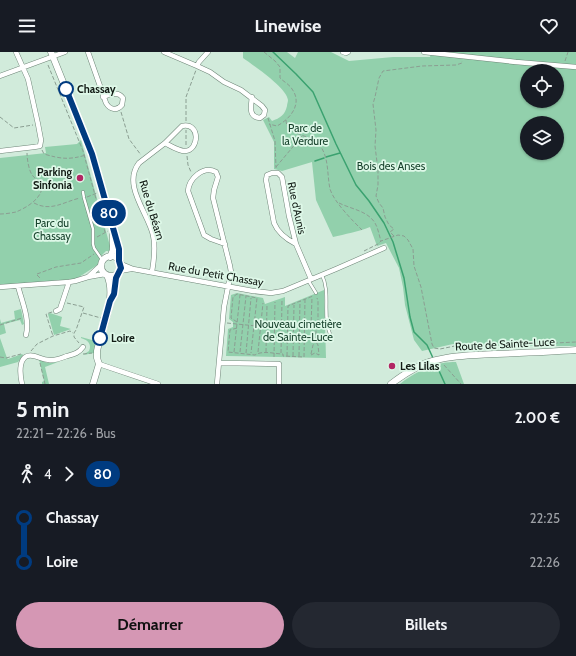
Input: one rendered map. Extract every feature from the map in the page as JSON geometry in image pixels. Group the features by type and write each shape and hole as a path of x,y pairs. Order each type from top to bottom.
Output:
{"street":[{"path":"0,151 40,146 41,140 28,79 16,52"},
{"path":"0,76 46,59 52,54 65,52"},
{"path":"88,52 106,103 110,108 115,109 122,105 123,100 120,94 112,93 104,97"},
{"path":"164,52 210,72 224,82 252,97 265,110 264,115 260,118 254,116 250,108 252,97"},
{"path":"197,66 208,52"},
{"path":"343,52 348,52"},
{"path":"424,52 544,64"},
{"path":"52,54 92,154 119,249 121,268 116,278 114,294 110,301"},
{"path":"564,66 576,67"},
{"name":"Rue du Béarn","path":"152,272 154,251 153,238 132,181 136,167 184,125 194,129 196,135 195,144 191,149 186,151 179,150 165,143"},
{"path":"217,384 224,307 231,272 225,244 213,198 218,177 216,172 206,170 194,177 188,187 188,191 204,235 225,244"},
{"name":"Rue d'Aunis","path":"296,244 284,237 274,223 266,180 267,175 275,170 282,177 296,244 310,279"},
{"path":"110,257 113,249 114,229"},
{"name":"Rue du Petit Chassay","path":"120,262 133,269 271,293 283,291 384,248"},
{"path":"88,277 104,259 114,257 120,262"},
{"path":"93,384 99,364 97,358 98,351 111,292 110,283 102,269 102,263"},
{"name":"Rue du Petit Chassay","path":"118,273 133,269"},
{"path":"0,287 75,282 88,277 106,275 112,276 118,273"},
{"path":"56,311 60,309 69,282"},
{"path":"18,286 26,317 26,335"},
{"path":"22,384 20,368 23,360 29,355 50,360 57,359 77,353 83,347"},
{"name":"Route de Sainte-Luce","path":"391,384 411,370 434,360 443,360 464,355 576,350"},
{"path":"220,363 279,364 278,384"},
{"path":"99,364 158,384"}],"lane":[{"path":"83,192 93,229 92,244 102,263"},
{"path":"322,274 325,283 327,328 330,334"},
{"path":"310,279 316,294"}],"path":[{"path":"264,52 278,65 280,70 280,78 294,91 296,101 292,113 286,120 277,126 269,124"},
{"path":"564,66 568,52"},
{"path":"394,236 390,232 394,229 389,225 383,208 376,196 378,170 373,104 379,78 382,72 422,66 456,65 462,63 464,56"},
{"path":"46,59 84,156 104,232"},
{"path":"119,108 129,139 144,159"},
{"path":"265,110 275,141 275,170"},
{"path":"0,117 14,128 38,124"},
{"path":"286,120 289,128 318,143 322,148 330,188 334,197 353,222 362,230"},
{"path":"275,170 296,142 303,136"},
{"path":"40,146 44,154 61,159 84,156"},
{"path":"0,214 16,212 33,202 41,192 41,182 32,176 31,173 27,159 27,148"},
{"path":"33,202 40,206 51,207 94,195"},
{"path":"339,203 358,210 370,218 375,224 381,241"},
{"path":"93,238 114,229"},
{"path":"364,251 381,241 394,236 401,235 407,238 413,249 414,266 421,287 434,348 440,349 460,345 513,345 576,342"},
{"path":"37,274 56,267 81,263 94,254"},
{"path":"237,322 231,318 233,297 237,294 257,298 251,354"},
{"path":"287,356 288,306 316,294 318,301 316,342 318,345 319,355 315,353 311,355 313,345 316,342"},
{"path":"234,352 240,295"},
{"path":"240,353 246,296"},
{"path":"246,353 252,297"},
{"path":"311,328 312,297"},
{"path":"237,328 230,330 228,352 255,354 266,352 283,354 283,356 304,357 306,299"},
{"path":"281,354 282,300"},
{"path":"299,356 300,301"},
{"path":"63,302 84,308 74,333 77,341 83,347"},
{"path":"274,357 275,302"},
{"path":"258,353 263,303"},
{"path":"293,356 294,304"},
{"path":"266,352 267,305"},
{"path":"53,336 46,314 56,311"},
{"path":"82,313 105,320"},
{"path":"0,325 26,317"},
{"path":"223,323 281,328 317,328"},
{"path":"28,353 38,344 53,336 70,331 74,333"},
{"path":"77,353 93,353 93,356"},
{"path":"0,361 1,357 6,358 23,354"},
{"path":"39,358 44,384"},
{"path":"443,360 444,365 461,384"}],"green space":[{"path":"243,52 287,52 295,58 298,52 331,52 349,61 393,57 430,57 431,52 576,52 576,346 453,344 422,351 414,340 405,305 399,268 386,243 377,246 370,227 333,237 316,200 312,162 282,171 274,169 274,142 263,120 269,117 272,121 282,116 285,112 288,100 282,89 243,58"},
{"name":"Parc du Chassay","path":"81,140 110,246 109,251 106,251 102,255 99,264 76,279 0,285 0,158 46,153 45,147 77,144"},
{"name":"Nouveau cimetière de Sainte-Luce","path":"324,290 326,358 226,356 228,329 233,327 233,322 229,319 231,295 237,293 263,298 265,304 285,297 285,306"},
{"path":"21,309 24,324 22,325 20,320 4,324 6,333 0,335 0,319 1,323 15,319 14,311"},
{"path":"50,313 62,317 60,326 71,329 54,335 48,314"},
{"path":"94,335 97,336 94,353 83,355 89,351 90,344 81,337 92,340"},
{"path":"0,338 8,359 22,354 23,355 18,362 0,367"},
{"path":"39,359 47,363 58,362 45,367 49,384 42,384 44,381"},
{"path":"456,362 464,384 400,384 426,368 437,364"}],"waterway":[{"path":"273,52 313,92 356,185 384,223 393,242 404,278 410,317 414,332 427,345 433,358"},
{"path":"326,157 340,153"},
{"path":"315,161 324,158"},
{"path":"435,362 445,384"}],"bus line":[{"name":"80","path":"66,89 98,169 120,256 119,261 121,268 117,274 114,294 110,301 100,338"}],"place":[{"name":"Chassay","path":"66,89"},
{"name":"Parking Sinfonia","path":"80,178"},
{"name":"Loire","path":"100,338"},
{"name":"Les Lilas","path":"392,366"}],"park label":[{"name":"Parc de la Verdure","path":"305,134"},
{"name":"Bois des Anses","path":"391,166"}]}
